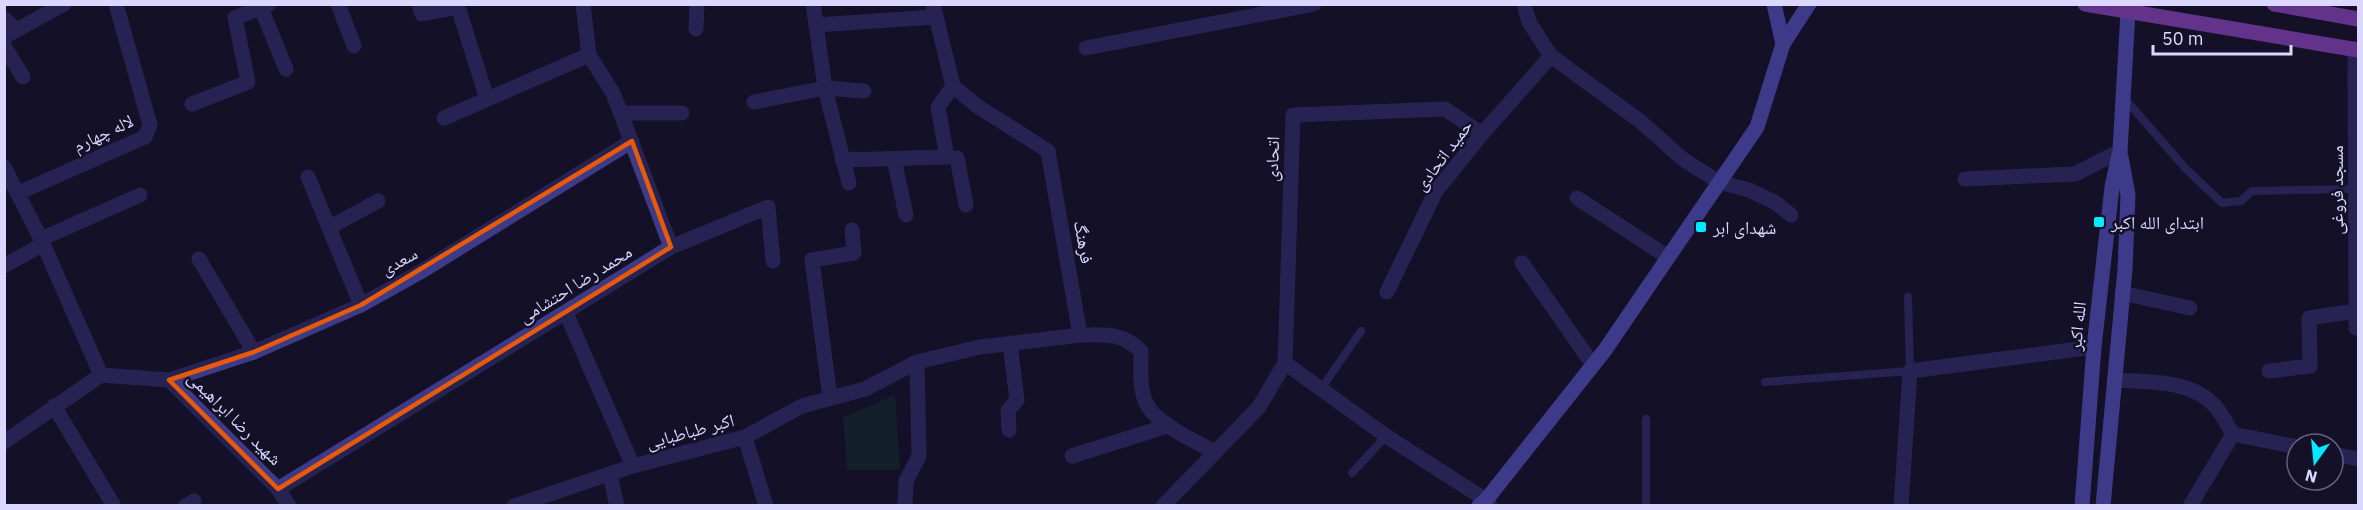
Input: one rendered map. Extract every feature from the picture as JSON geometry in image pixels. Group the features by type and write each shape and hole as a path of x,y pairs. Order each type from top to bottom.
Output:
{"main road":[{"path":"1774,4 1783,44"},
{"path":"1485,504 1593,365 1756,127 1783,44 1809,4"},
{"path":"2085,4 2357,49"},
{"path":"2274,4 2358,19"},
{"name":"الله اکبر","path":"2082,506 2094,347 2112,187 2120,151 2128,12"},
{"name":"الله اکبر","path":"2103,506 2122,293 2128,195 2120,151"}],"street":[{"path":"4,18 10,34 64,4"},
{"name":"لاله چهارم","path":"18,193 146,137 149,132 150,125 116,4"},
{"path":"338,4 354,46"},
{"path":"418,4 422,14 458,7 487,99"},
{"path":"583,4 589,55 613,93 671,247"},
{"path":"696,29 697,4"},
{"path":"813,4 825,88 849,183"},
{"path":"1227,4 1228,21"},
{"path":"1086,48 1314,4"},
{"path":"1524,4 1529,21 1551,56 1640,121 1684,160 1719,182 1749,190 1776,203 1791,215"},
{"path":"192,104 248,82 235,18 265,6 286,69"},
{"path":"816,25 934,11 953,86 938,107 958,157 966,205"},
{"path":"4,46 22,77"},
{"name":"مسجد فروغی","path":"2357,49 2355,189 2356,328 2358,328"},
{"path":"444,118 589,55"},
{"name":"حمید اتحادی","path":"1387,292 1436,190 1551,56"},
{"name":"فرهنگ","path":"953,86 977,106 1048,151 1080,335"},
{"path":"754,102 825,88 864,91"},
{"name":"اتحادی","path":"1285,363 1293,115 1445,109 1482,134"},
{"path":"621,113 682,113"},
{"name":"سعدی","path":"169,380 254,352 361,305 422,271 632,141"},
{"path":"1965,179 2075,174 2120,151"},
{"path":"842,160 958,157"},
{"path":"894,159 906,215"},
{"path":"4,167 42,242 101,375 4,442"},
{"path":"308,177 361,305"},
{"path":"4,266 42,242 140,195"},
{"path":"1577,198 1668,257"},
{"path":"330,227 378,201"},
{"name":"محمد رضا احتشامی","path":"278,489 671,247 768,207 773,261"},
{"path":"831,398 812,261 854,253 852,230"},
{"path":"199,259 254,352"},
{"path":"1522,263 1593,365"},
{"path":"2122,293 2190,308"},
{"path":"2269,371 2310,366 2309,318 2356,311"},
{"path":"566,313 633,466"},
{"path":"1080,335 1111,335 1130,340 1141,351 1146,403 1167,426 1215,453"},
{"name":"اکبر طباطبایی","path":"514,506 633,466 745,437 802,405 866,390 917,362 980,347 1080,335"},
{"path":"1009,430 1008,410 1017,400 1010,344"},
{"path":"1901,506 1910,370 2094,347"},
{"path":"904,506 906,481 919,456 917,362"},
{"path":"1163,506 1259,406 1285,363 1485,504"},
{"name":"شهید رضا ابراهیمی","path":"101,375 169,380 278,489 289,506"},
{"path":"2114,380 2174,384 2201,394 2216,407 2233,434 2285,445"},
{"path":"54,406 114,506"},
{"path":"1072,456 1167,426"},
{"path":"2190,506 2233,434"},
{"path":"745,437 766,506"},
{"path":"610,475 616,506"}],"lane":[{"path":"2124,98 2186,169 2222,203 2241,201 2252,191 2355,189"},
{"path":"1765,382 1910,370 1908,297"},
{"path":"1321,389 1361,332"},
{"path":"1646,506 1647,420"},
{"path":"1352,473 1386,436"}],"highlighted area":[{"path":"632,141 671,247 278,489 169,380 254,352 361,305"}],"green space":[{"path":"895,395 900,470 847,470 843,417"}],"place":[{"name":"ابتدای الله اکبر","path":"2099,222"},
{"name":"شهدای ابر","path":"1701,227"}]}
